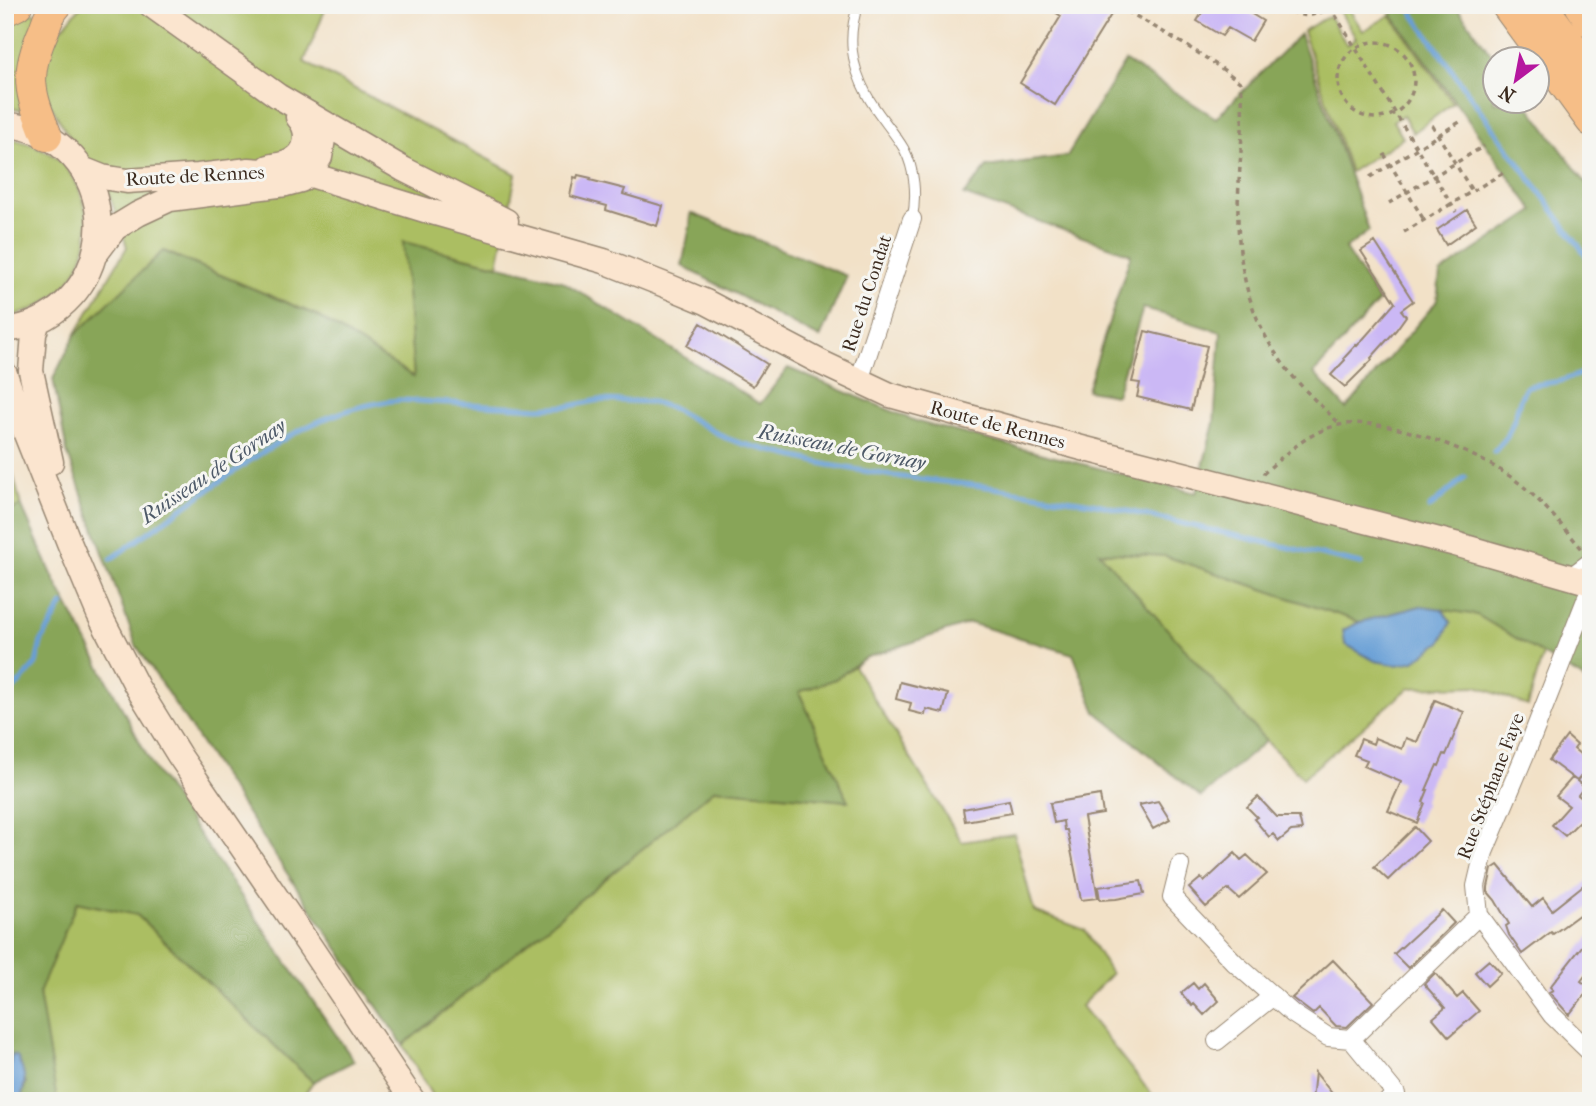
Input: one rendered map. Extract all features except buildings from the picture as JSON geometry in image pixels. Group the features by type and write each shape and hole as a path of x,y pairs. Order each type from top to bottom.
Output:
{"highway":[{"path":"5,11 17,5"},
{"path":"47,136 34,106 30,85 31,64 52,9 57,5"},
{"path":"1506,5 1591,121"},
{"path":"1542,5 1591,72"},
{"path":"1580,5 1591,22"}],"main road":[{"path":"151,5 278,96 317,120 426,181 496,217 532,231 552,246"},
{"path":"249,170 289,163 297,158 306,144 307,130 302,121 278,96"},
{"path":"308,174 320,157 323,139 317,120"},
{"path":"5,124 25,127 47,136 82,169 95,195 99,224 96,253 84,281 64,305 38,321 5,330"},
{"name":"Route de Rennes","path":"82,169 102,177 127,181 249,170 308,174 604,261 694,297 890,395 1078,447 1455,544 1566,575 1591,585"},
{"name":"Route de Rennes","path":"96,253 115,228 170,199 286,184 301,180 308,174"},
{"name":"Route de Rennes","path":"218,193 320,195 425,210"},
{"path":"38,321 34,334 31,371 70,545"},
{"path":"5,374 22,424 99,614 137,687 179,755 413,1101"}],"street":[{"name":"Rue du Condat","path":"859,381 912,219"},
{"name":"Rue Stéphane Faye","path":"1479,915 1476,886 1484,852 1591,585"},
{"path":"1180,865 1171,897 1235,963 1293,1014 1328,1037 1351,1039 1396,1094 1388,1101"},
{"path":"1351,1039 1479,915 1552,1015 1591,1053"},
{"path":"1217,1041 1273,996"}],"lane":[{"path":"858,5 853,21 852,55 866,94 904,150 913,176 915,206 912,219"},
{"path":"1566,575 1590,556"}],"path":[{"path":"1283,5 1303,15 1313,16 1331,8 1456,212"},
{"path":"1127,11 1199,52 1241,83 1243,106 1238,245 1244,277 1257,320 1278,357 1307,393 1340,424"},
{"path":"1369,43 1384,44 1398,50 1408,61 1413,75 1413,90 1406,103 1395,113 1384,118 1373,118 1361,115 1343,100 1338,78 1340,66 1346,56 1356,48 1369,43"},
{"path":"1370,177 1463,120"},
{"path":"1432,125 1472,191"},
{"path":"1389,203 1484,146"},
{"path":"1384,154 1424,220"},
{"path":"1404,232 1503,173"},
{"path":"1245,490 1285,455 1320,431 1340,424 1370,424 1408,431 1486,460 1520,484 1590,556"}],"green space":[{"path":"82,5 327,5 304,62 516,174 498,265 404,242 414,378 316,315 164,251 75,335 127,247 109,194 65,130 41,88 22,110 5,108 5,26 34,12 52,40"},
{"path":"1385,5 1455,5 1485,46 1480,46 1480,116 1536,116 1591,187 1591,686 1581,677 1477,615 1421,606 1360,622 1165,556 1099,552 1266,741 1201,797 1096,712 1073,654 970,623 865,658 835,679 799,692 848,801 715,789 403,1045 136,645 67,452 53,379 75,335 163,251 316,315 414,377 403,242 562,281 760,404 788,368 918,422 1196,493 1214,423 1221,332 1143,308 1116,395 1087,390 1131,254 964,195 987,167 1067,156 1125,61 1216,118 1300,34 1369,231 1345,249 1379,301 1314,373 1346,409 1437,301 1440,273 1534,211"},
{"path":"1347,6 1363,31 1390,15 1453,103 1413,133 1403,115 1393,121 1403,138 1350,172 1303,31 1329,16 1347,45 1356,38 1339,10"},
{"path":"6,137 41,149 60,161 73,177 82,195 87,233 77,269 66,285 35,308 17,315 5,316"},
{"path":"691,213 847,276 820,338 682,266"},
{"path":"5,443 21,505 5,514"},
{"path":"21,505 54,579 153,767 354,1061 313,1082 137,915 77,902 39,993 57,1101 20,1101 26,1082 12,1055 5,1088 5,514"},
{"path":"1098,552 1165,556 1360,622 1343,630 1451,622 1442,609 1477,615 1543,654 1528,706 1477,686 1409,688 1303,778 1266,741"},
{"path":"854,666 962,842 1014,834 1034,911 1085,930 1111,974 1081,1006 1157,1101 435,1101 403,1045 715,789 848,801 799,692 835,679"},
{"path":"76,902 137,915 313,1082 300,1101 57,1101 39,993"}],"water":[{"path":"1421,606 1442,609 1451,622 1441,642 1414,661 1397,665 1375,661 1345,644 1343,630 1360,622"},
{"path":"12,1055 17,1056 24,1073 20,1101 5,1101"}],"waterway":[{"path":"1407,5 1591,262"},
{"path":"1494,452 1507,437 1524,390 1528,386 1561,381 1591,370"},
{"name":"Ruisseau de Gornay","path":"111,559 275,444 298,431 347,411 401,400 539,408 570,406 599,400 652,402 672,408 726,438 829,465 1092,503 1361,564"},
{"path":"1429,508 1465,477"},
{"name":"Ruisseau de Gornay","path":"5,695 15,688 36,664 41,642 63,604"}]}
